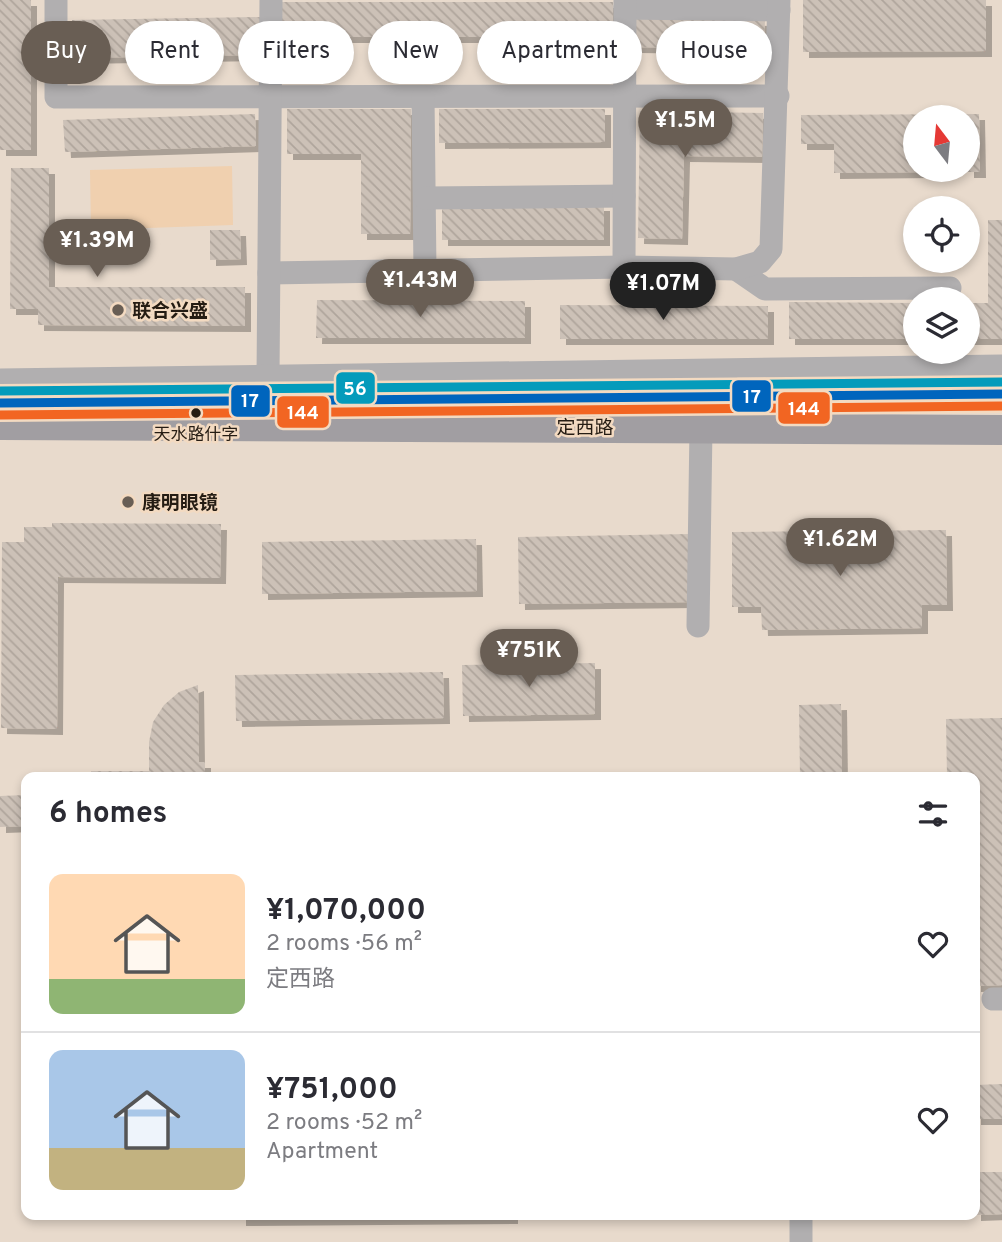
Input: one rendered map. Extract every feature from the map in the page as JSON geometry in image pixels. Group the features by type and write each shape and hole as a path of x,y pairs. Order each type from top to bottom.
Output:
{"main road":[{"name":"定西路","path":"0,403 1002,394"},
{"name":"定西路","path":"0,425 1002,430"}],"street":[{"path":"56,0 56,97 778,96"},
{"path":"268,378 271,0"},
{"path":"269,273 624,267 736,270 760,262 771,249 779,5 625,4 624,267"},
{"path":"423,97 425,271"},
{"path":"425,198 624,196"},
{"path":"736,270 765,289 903,288"},
{"path":"0,380 1002,366"},
{"path":"698,626 701,428"},
{"path":"801,1220 801,1242"}],"shaded area":[{"path":"232,166 233,225 91,230 90,170"}],"building":[{"path":"0,0 31,0 31,21 21,21 21,84 31,84 31,150 0,150"},
{"path":"803,0 986,0 986,51 803,52"},
{"path":"276,2 613,2 613,21 477,21 477,37 463,37 463,21 368,21 368,37 354,37 354,21 276,21"},
{"path":"263,17 263,21 238,21 238,55 224,56 224,21 125,21 125,57 111,57 111,21 72,20"},
{"path":"635,18 765,20 656,21 656,47 642,47 642,21 635,21"},
{"path":"287,109 411,109 410,234 361,234 361,154 287,154"},
{"path":"439,109 605,109 605,142 439,143"},
{"path":"640,111 763,113 762,157 684,156 682,239 638,238"},
{"path":"255,114 256,146 65,152 63,120"},
{"path":"903,114 903,172 834,173 834,144 801,144 801,115"},
{"path":"11,168 49,168 49,287 245,287 245,326 38,325 38,309 10,309"},
{"path":"442,205 604,205 604,240 442,240"},
{"path":"988,220 1002,220 1002,339 980,339 980,303 988,303"},
{"path":"210,230 240,230 241,259 210,260"},
{"path":"317,300 525,301 525,338 316,338"},
{"path":"789,302 903,303 903,339 789,339"},
{"path":"560,305 768,306 768,339 560,339"},
{"path":"52,523 221,524 220,578 58,577 57,729 1,728 2,542 24,542 24,527 52,527"},
{"path":"946,530 947,605 922,605 922,628 762,630 761,607 732,607 732,532"},
{"path":"689,534 690,602 519,604 518,537"},
{"path":"476,539 477,591 262,594 262,542"},
{"path":"595,663 595,714 463,716 462,665"},
{"path":"443,672 444,718 236,721 235,675"},
{"path":"198,685 199,762 205,762 205,772 91,772 149,771 149,742 153,722 164,705 179,692"},
{"path":"841,704 842,772 800,772 799,705"},
{"path":"1002,718 1002,985 980,986 980,772 947,772 946,719"},
{"path":"21,795 21,826 0,827 0,796"},
{"path":"1002,1084 1002,1119 980,1119 980,1085"},
{"path":"980,1172 1002,1172 1002,1214 980,1215"}],"transit line":[{"name":"56","path":"0,391 1002,382"},
{"name":"17","path":"0,403 1002,394"},
{"name":"144","path":"0,415 1002,406"}],"place":[{"name":"联合兴盛","path":"118,310"},
{"name":"天水路什字","path":"196,413"},
{"name":"康明眼镜","path":"128,502"}]}
